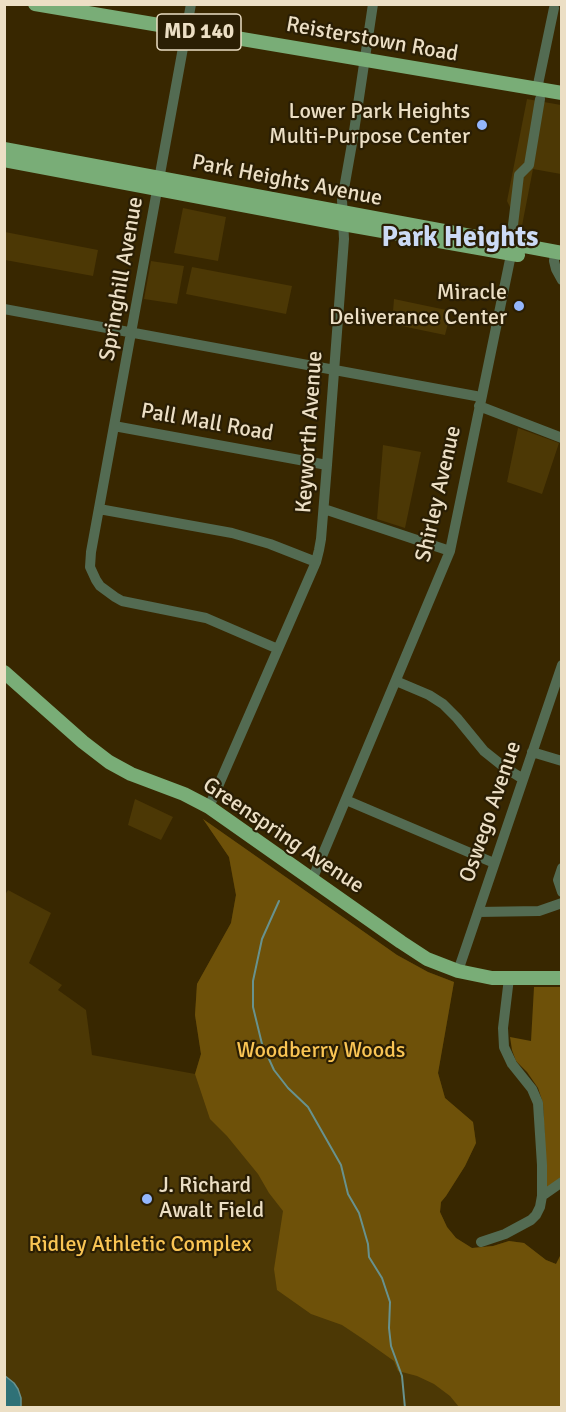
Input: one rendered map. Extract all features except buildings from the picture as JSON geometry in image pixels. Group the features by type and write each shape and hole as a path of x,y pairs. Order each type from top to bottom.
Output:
{"main road":[{"name":"Reisterstown Road","path":"34,4 364,60 539,94 561,93"},
{"name":"Park Heights Avenue","path":"4,149 158,184"},
{"name":"Park Heights Avenue","path":"4,160 158,184 558,257"},
{"name":"Greenspring Avenue","path":"4,672 82,742 108,762 209,807 416,952 458,971 492,978 561,978"}],"street":[{"name":"Springhill Avenue","path":"191,4 90,560 92,574 100,586 122,601 206,618 278,649"},
{"name":"Keyworth Avenue","path":"209,807 316,562 321,539 344,239 342,200 373,4"},
{"name":"Shirley Avenue","path":"312,880 450,551 512,249 519,175 529,165 554,8"},
{"path":"558,257 556,269 561,280"},
{"path":"4,309 334,370 480,402 561,438"},
{"name":"Pall Mall Road","path":"114,426 327,465"},
{"path":"99,509 232,533 270,544 316,562"},
{"path":"324,509 450,551"},
{"name":"Oswego Avenue","path":"458,971 561,665"},
{"path":"396,681 429,695 443,704 484,751 523,779"},
{"path":"532,752 561,761"},
{"path":"346,801 494,863"},
{"path":"561,868 558,875 561,892"},
{"path":"478,912 539,911 561,903"},
{"path":"481,1242 505,1234 531,1220 540,1208 542,1196 538,1104 532,1089 512,1064 504,1047 503,1028 509,978"},
{"path":"542,1196 561,1182"}],"green space":[{"path":"527,99 561,105 561,174 533,169 520,236 507,233 511,209 507,201"},
{"path":"183,208 226,217 218,261 174,253"},
{"path":"5,232 98,250 93,276 5,260"},
{"path":"151,261 184,266 177,304 144,299"},
{"path":"192,267 292,286 286,314 186,294"},
{"path":"394,299 451,311 445,335 392,324"},
{"path":"518,428 559,443 542,494 507,482"},
{"path":"383,445 421,452 405,528 377,519"},
{"path":"135,799 173,817 161,840 128,825"},
{"name":"Ridley Athletic Complex","path":"203,819 397,955 428,972 454,982 438,1073 445,1098 473,1122 476,1143 465,1166 441,1202 440,1212 447,1227 456,1238 472,1248 493,1246 509,1241 524,1243 546,1260 556,1264 561,1254 561,1407 5,1407 5,895 8,890 51,913 29,963 62,985 58,990 86,1010 92,1055 195,1074 201,1054 195,1015 197,984 231,923 236,895 229,857"},
{"name":"Woodberry Woods","path":"203,819 397,955 428,972 454,982 438,1073 445,1098 473,1122 476,1143 465,1166 441,1202 440,1212 447,1227 456,1238 472,1248 493,1246 509,1241 524,1243 546,1260 556,1264 561,1254 561,1407 459,1407 450,1396 434,1384 398,1371 394,1361 363,1339 342,1325 311,1314 277,1290 274,1269 283,1211 258,1174 210,1119 195,1074 201,1054 195,1015 197,984 231,923 236,895 229,857"},
{"path":"534,987 561,987 561,1177 547,1190 543,1103 538,1088 516,1061 510,1037 531,1041"}],"water":[{"path":"4,1375 18,1389 21,1407 5,1407"}],"waterway":[{"path":"279,901 262,939 253,981 253,1007 262,1044 274,1070 288,1088 308,1107 341,1165 348,1194 359,1213 368,1244 369,1257 382,1278 390,1302 391,1346 402,1376 405,1408"}],"place":[{"name":"Lower Park Heights Multi-Purpose Center","path":"482,125"},
{"name":"Miracle Deliverance Center","path":"519,306"},
{"name":"J. Richard Awalt Field","path":"147,1199"}],"district":[{"name":"Park Heights","path":"460,239"}]}
